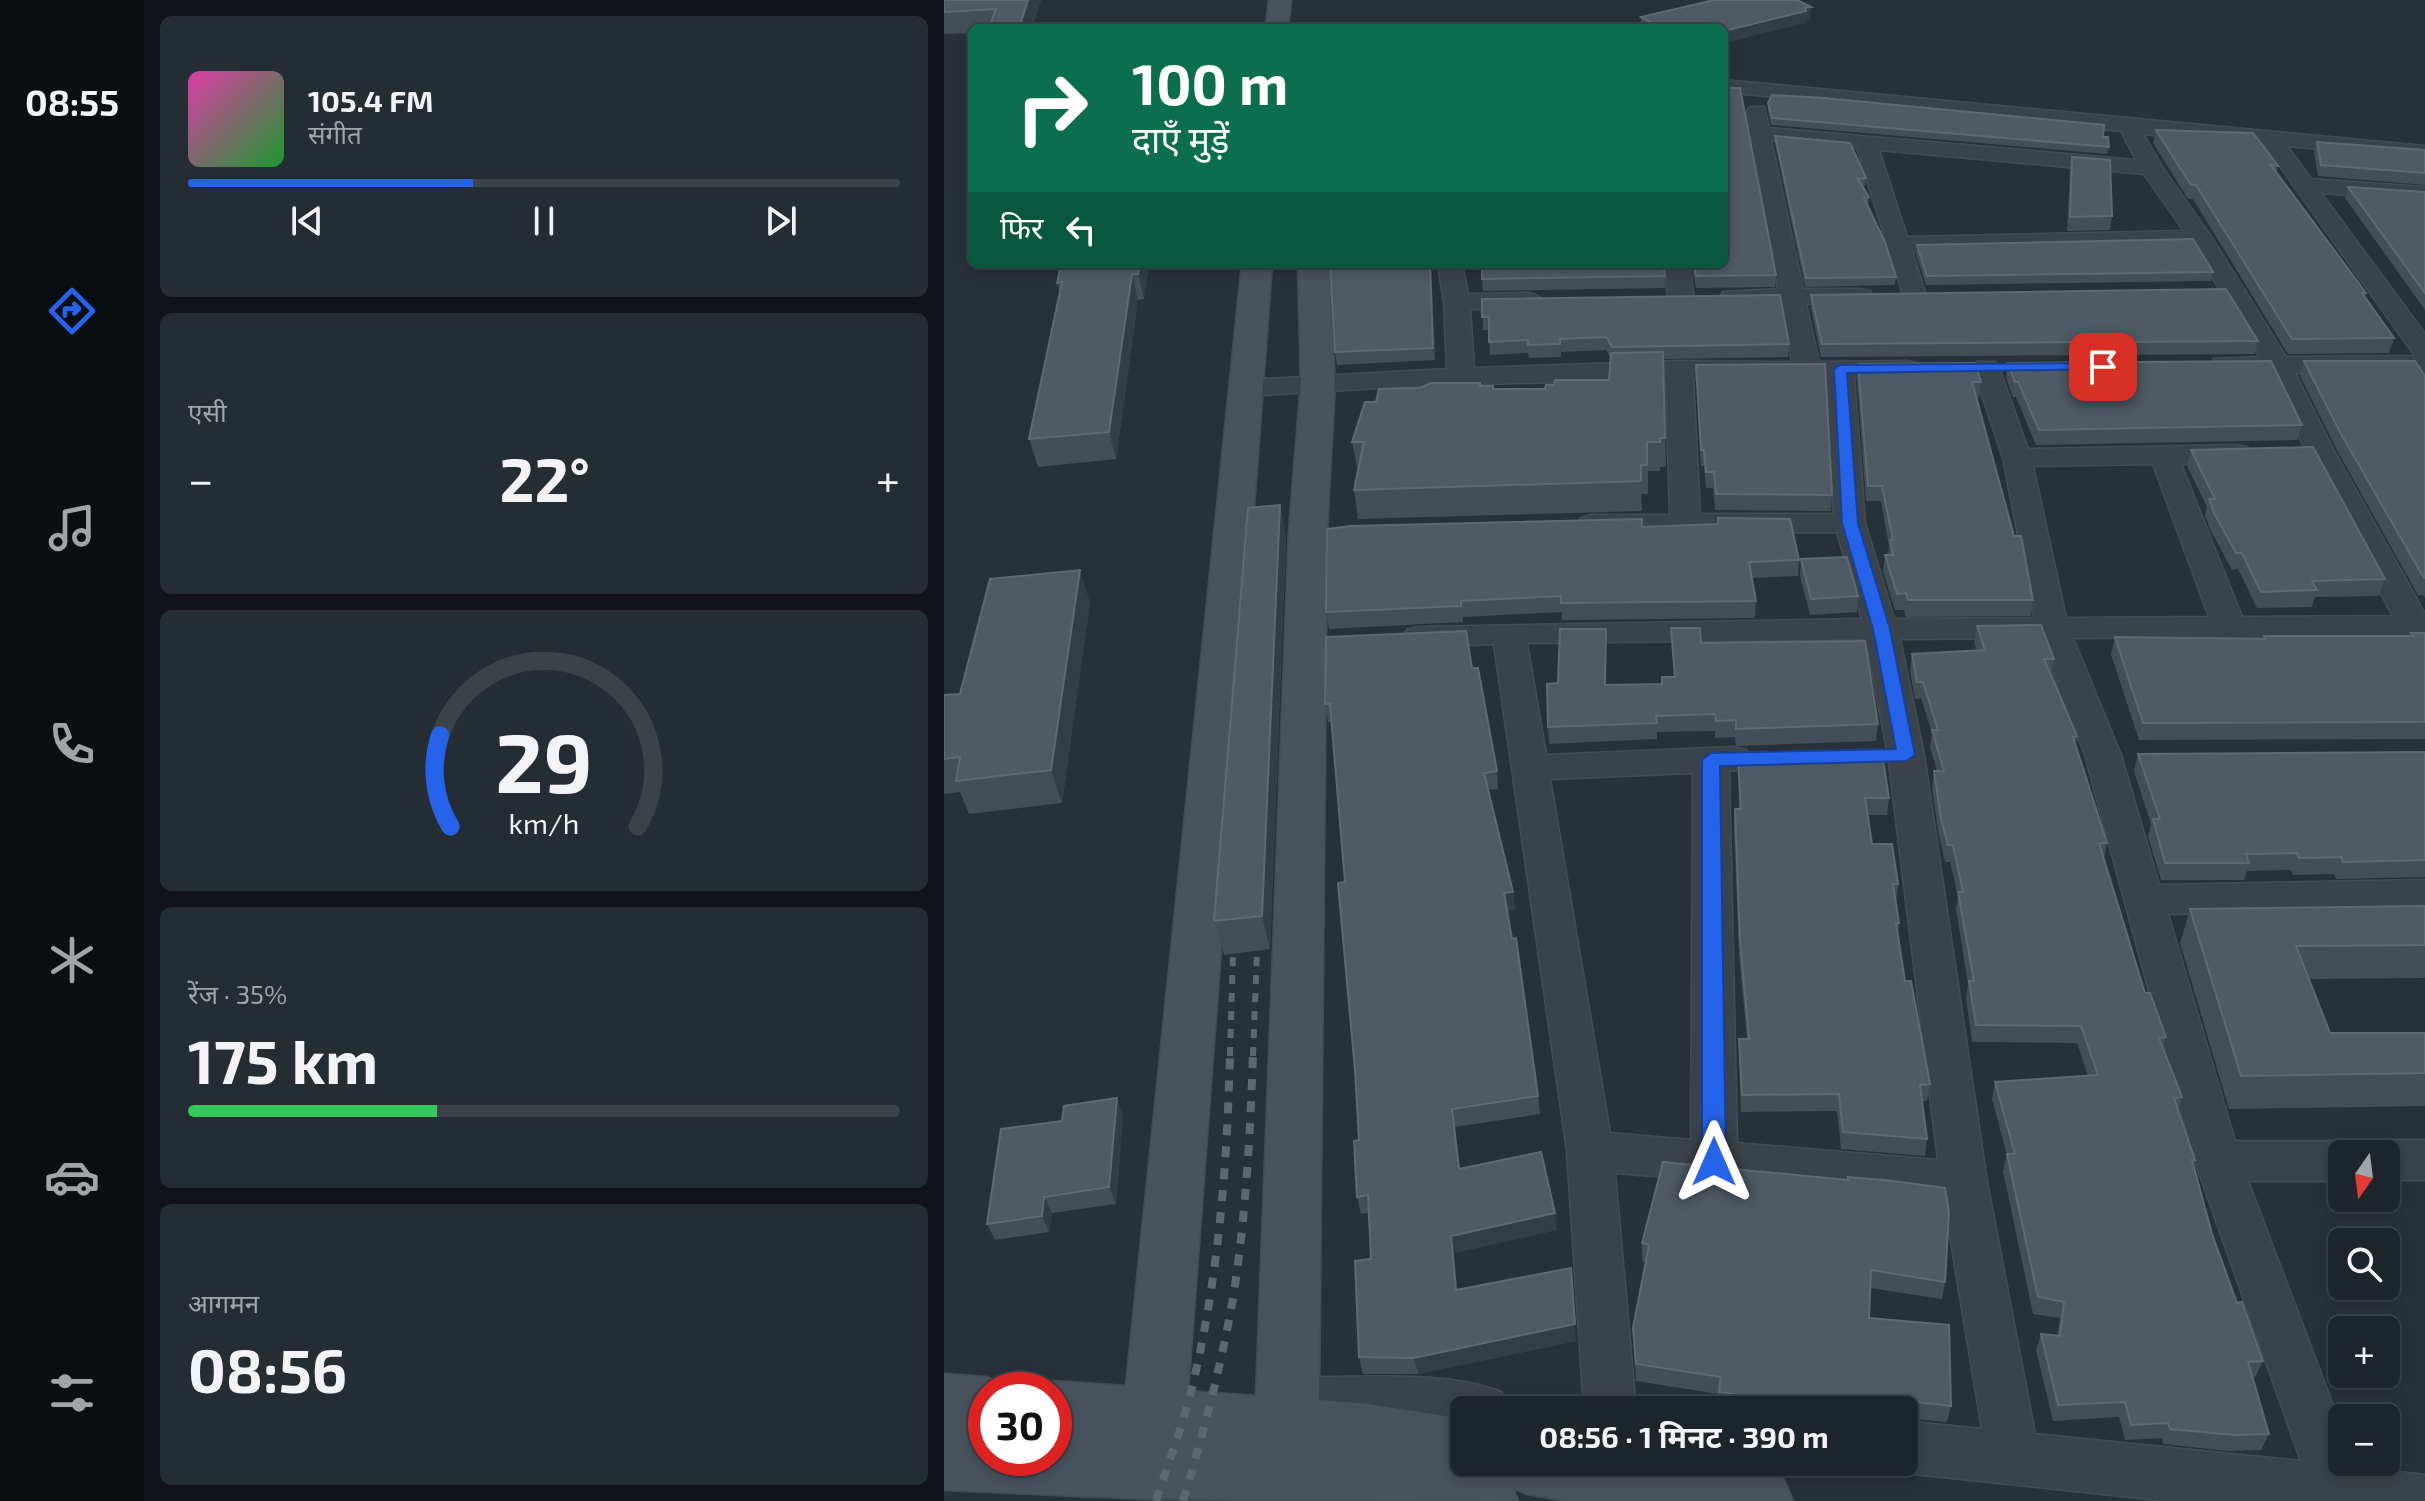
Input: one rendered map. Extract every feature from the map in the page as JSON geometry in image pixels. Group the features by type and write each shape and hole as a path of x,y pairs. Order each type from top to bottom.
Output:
{"street":[{"path":"1277,24 1280,0"},
{"path":"1728,86 2425,152"},
{"path":"1756,89 1759,133 1794,297 1824,369 1850,523 1881,629 1891,755 2013,1458"},
{"path":"1384,639 1509,633 2420,626 2320,451 2278,365 2200,238 2151,168 2129,126"},
{"path":"1759,133 2151,168"},
{"path":"2270,138 2425,352"},
{"path":"1866,144 1914,296"},
{"path":"2303,185 2425,194"},
{"path":"1898,244 2200,238"},
{"path":"1152,1443 1257,268"},
{"path":"1284,1433 1322,642 1324,531 1313,268"},
{"path":"1451,268 1457,302 1461,374"},
{"path":"1677,268 1681,298"},
{"path":"2199,292 2230,291"},
{"path":"1649,298 1946,295"},
{"path":"1457,302 1553,300"},
{"path":"2201,365 2425,364"},
{"path":"1246,388 1461,374 1928,368"},
{"path":"1986,368 2017,458 2052,628 2118,755 2143,900 2218,1161 2340,1496"},
{"path":"1679,369 1685,522"},
{"path":"2017,458 2320,451"},
{"path":"2164,456 2229,626"},
{"path":"1559,525 1850,523"},
{"path":"1509,633 1590,1151 1609,1396"},
{"path":"1529,768 1771,758"},
{"path":"1711,760 1714,1162"},
{"path":"2143,900 2425,895"},
{"path":"1590,1151 1964,1182"},
{"path":"2400,1160 2425,1160"},
{"path":"2218,1161 2328,1161"},
{"path":"1284,1433 1435,1404 1450,1406"},
{"path":"944,1405 968,1407"},
{"path":"1284,1433 1366,1478 1485,1501"},
{"path":"1072,1453 1152,1443 1284,1433 1369,1435 1450,1449"},
{"path":"1918,1448 2340,1496 2423,1501"},
{"path":"944,1458 968,1458"},
{"path":"1611,1476 1760,1501"}],"building":[{"path":"944,0 1028,0 1020,24 990,24 996,9 944,12"},
{"path":"1714,0 1797,0 1811,7 1805,8 1806,11 1728,30 1728,24 1654,24 1641,17"},
{"path":"1728,88 1740,88 1776,275 1696,276 1695,268 1728,268"},
{"path":"1772,95 2104,125 2103,137 2108,137 2109,147 1772,118 1768,103"},
{"path":"2156,130 2253,133 2278,166 2271,165 2366,293 2362,293 2394,338 2292,339 2196,185 2191,185"},
{"path":"1775,136 1850,143 1866,178 1858,179 1869,197 1864,198 1885,242 1896,277 1806,278"},
{"path":"2317,142 2425,150 2425,173 2321,165"},
{"path":"2072,157 2110,160 2112,216 2070,217"},
{"path":"2348,187 2425,192 2425,293"},
{"path":"2193,239 2213,272 1927,276 1917,245"},
{"path":"1060,268 1139,268 1138,274 1132,274 1109,432 1029,439 1062,282 1057,283"},
{"path":"1330,268 1430,268 1433,348 1335,352"},
{"path":"1482,268 1664,268 1665,276 1482,279"},
{"path":"2226,289 2258,341 1822,344 1811,295"},
{"path":"1780,295 1789,344 1612,347 1606,337 1560,339 1560,344 1528,345 1528,340 1489,342 1489,317 1482,317 1482,299"},
{"path":"1663,352 1665,438 1660,438 1660,442 1647,442 1647,465 1641,465 1641,481 1354,490 1364,442 1352,442 1365,402 1376,402 1379,389 1420,388 1431,383 1480,383 1480,386 1493,386 1493,389 1545,389 1546,385 1554,385 1555,380 1609,380 1611,353"},
{"path":"2271,361 2302,425 2039,430 2008,363"},
{"path":"2304,361 2415,361 2425,376 2425,578 2341,434"},
{"path":"1975,363 1981,382 1972,382 2014,536 2021,536 2033,600 1908,600 1906,593 1897,594 1885,555 1893,555 1890,540 1893,540 1882,486 1868,486 1858,364"},
{"path":"1825,364 1832,495 1716,494 1714,472 1706,472 1704,450 1701,450 1696,365"},
{"path":"2313,447 2385,579 2312,581 2317,590 2261,592 2242,553 2236,553 2214,513 2209,499 2215,499 2191,450"},
{"path":"1280,505 1262,916 1214,921 1248,508"},
{"path":"1718,518 1790,519 1799,560 1749,562 1756,601 1561,603 1561,596 1461,601 1461,606 1326,612 1327,529 1642,519 1642,527 1718,524"},
{"path":"1847,557 1858,596 1811,599 1801,559"},
{"path":"1080,570 1051,770 956,781 960,757 944,759 944,695 960,694 990,579"},
{"path":"2041,625 2054,659 2044,659 2077,736 2073,737 2107,843 2099,843 2145,993 2150,993 2166,1037 2159,1038 2182,1097 2174,1098 2195,1160 2192,1160 2212,1234 2237,1303 2242,1302 2263,1361 2248,1362 2269,1434 2235,1435 2170,1429 2168,1423 2131,1425 2125,1402 2058,1405 2041,1334 2060,1336 2064,1302 2038,1297 2007,1154 2015,1154 1995,1082 2098,1075 2081,1026 1976,1025 1969,981 1974,981 1958,892 1963,892 1953,845 1948,845 1941,819 1934,771 1944,771 1932,730 1938,730 1923,682 1917,682 1912,654 1985,650 1977,626"},
{"path":"1671,628 1700,628 1701,643 1865,641 1878,724 1736,729 1736,720 1716,721 1715,714 1656,716 1657,723 1548,727 1547,684 1558,683 1560,629 1606,629 1605,685 1662,684 1662,677 1675,677"},
{"path":"1466,631 1472,668 1478,668 1497,771 1484,773 1513,892 1504,893 1512,939 1516,938 1538,1096 1452,1109 1459,1169 1541,1152 1555,1213 1451,1236 1456,1290 1571,1268 1575,1324 1414,1358 1359,1357 1355,1261 1371,1259 1368,1195 1357,1197 1354,1141 1359,1140 1355,1070 1338,883 1345,882 1330,704 1325,704 1326,637"},
{"path":"2411,633 2425,633 2425,722 2143,723 2115,637 2265,639 2264,636 2413,636"},
{"path":"2425,752 2425,860 2343,862 2341,857 2299,858 2297,853 2246,854 2249,863 2165,863 2153,819 2160,819 2138,754"},
{"path":"1882,754 1889,798 1865,798 1872,844 1892,844 1898,884 1893,884 1899,923 1896,923 1905,981 1911,981 1930,1084 1920,1085 1927,1139 1843,1132 1839,1094 1742,1095 1739,1039 1749,1039 1740,939 1735,809 1741,809 1738,759"},
{"path":"2425,906 2425,945 2296,946 2330,1033 2425,1033 2425,1073 2241,1076 2190,909"},
{"path":"1117,1098 1109,1187 1044,1197 1042,1216 987,1224 1001,1129 1062,1121 1064,1106"},
{"path":"1663,1162 1848,1180 1848,1177 1885,1180 1945,1188 1949,1212 1945,1282 1871,1270 1869,1318 1949,1325 1951,1406 1918,1402 1918,1396 1746,1396 1719,1392 1721,1377 1636,1364 1633,1328 1649,1245 1642,1243"}],"railway":[{"path":"1253,1056 1257,951"},
{"path":"1230,1056 1233,954"},
{"path":"1156,1501 1190,1396 1208,1311 1223,1183 1230,1054"},
{"path":"1183,1501 1211,1400 1233,1298 1244,1207 1253,1054"}],"route":[{"path":"1714,1162 1711,760 1906,755 1881,629 1850,523 1840,369 2103,367"}]}
